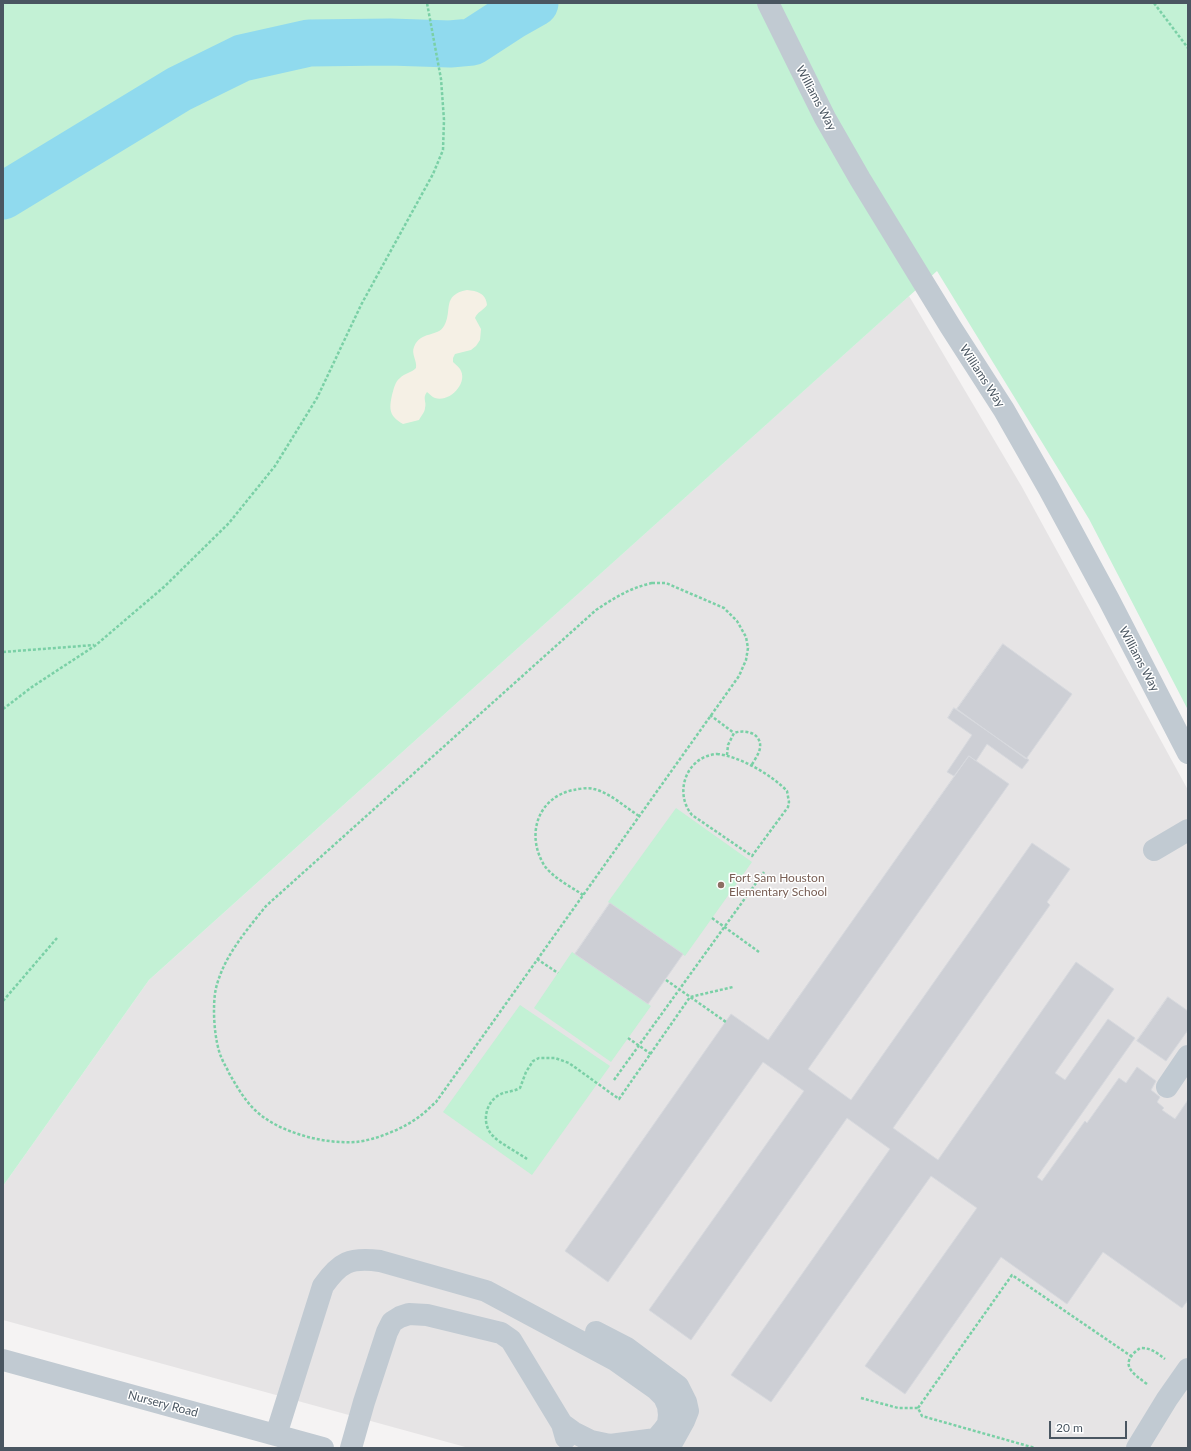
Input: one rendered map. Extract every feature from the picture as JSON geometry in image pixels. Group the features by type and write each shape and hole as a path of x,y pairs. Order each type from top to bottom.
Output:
{"street":[{"name":"Williams Way","path":"768,3 826,118 860,179 950,326 1004,410 1049,489 1109,600 1188,753"},
{"path":"1154,850 1188,830"},
{"path":"1167,1087 1188,1056"},
{"path":"276,1435 323,1286 333,1272 342,1264 366,1259 380,1261 486,1292 615,1360 656,1389 664,1397 668,1406 668,1424 656,1439 610,1445 591,1441 573,1432 562,1424"},
{"path":"486,1292 507,1292 530,1298 627,1348 678,1386 686,1402 688,1411 669,1448"},
{"path":"351,1448 364,1402 387,1332 392,1322 409,1314 426,1315 501,1333 511,1340 562,1424 566,1440 570,1448"},
{"name":"Nursery Road","path":"3,1360 323,1448"},
{"path":"1137,1448 1167,1399 1188,1369"}],"path":[{"path":"3,710 32,687 96,645 165,586 229,523 275,466 317,398 361,304 434,174 442,150 444,120 441,79 427,3"},
{"path":"1154,3 1188,48"},
{"path":"666,583 724,608 737,621 746,637 748,648 746,660 739,676 639,816 436,1102 420,1116 398,1129 356,1142 325,1141 300,1135 279,1127 258,1112 245,1098 221,1058 216,1036 214,1011 216,989 223,968 232,952 245,932 266,906 596,610 616,597 636,587 666,583"},
{"path":"3,652 96,645"},
{"path":"710,715 734,733"},
{"path":"727,755 728,745 734,733 741,730 752,733 759,742 760,747 751,766"},
{"path":"709,755 727,755 751,766 787,790 789,802 788,807 752,856 692,815 687,809 685,802 684,795 686,778 689,770 694,764 709,755"},
{"path":"583,895 551,873 545,865 535,845 536,824 546,806 556,797 566,792 580,789 594,789 607,795 639,816"},
{"path":"614,1080 764,872"},
{"path":"712,918 759,952"},
{"path":"3,1001 57,938"},
{"path":"537,959 558,973"},
{"path":"666,980 726,1022"},
{"path":"527,1159 493,1136 486,1120 486,1112 488,1107 499,1095 520,1088 523,1083 523,1077 529,1065 533,1061 539,1058 547,1057 563,1060 619,1099 690,997 733,987"},
{"path":"628,1038 651,1054"},
{"path":"918,1408 1012,1275 1131,1356"},
{"path":"1149,1385 1132,1374 1128,1362 1131,1356 1140,1348 1147,1348 1154,1350 1167,1361"},
{"path":"861,1398 898,1408 918,1408"},
{"path":"918,1408 922,1416 1036,1448"}],"shaded area":[{"name":"Fort Sam Houston Elementary School","path":"909,296 1022,487 1188,790 1188,1448 469,1448 3,1320 3,1186 149,980"}],"green space":[{"path":"3,3 1188,3 1188,710 1089,519 937,271 149,980 3,1186"},
{"path":"676,808 752,862 685,956 608,902"},
{"path":"572,952 651,1006 611,1062 534,1008"},
{"path":"520,1005 610,1066 532,1175 443,1112"}],"sand":[{"path":"467,290 483,295 487,305 477,314 475,318 481,329 480,340 471,350 455,354 453,358 453,362 460,369 462,374 460,386 446,398 434,398 427,392 425,396 425,410 419,420 403,424 395,418 390,408 396,383 402,376 416,368 413,350 417,342 425,336 438,332 444,326 447,320 451,300 459,292"}],"building":[{"path":"1003,644 1072,694 1026,759 957,709"},
{"path":"954,708 1029,760 1022,769 987,744 976,761 969,756 954,776 947,772 972,735 948,718"},
{"path":"969,756 1009,784 808,1069 851,1100 1032,843 1070,869 1047,902 1050,905 893,1128 938,1160 1076,962 1114,989 1055,1073 1065,1080 1108,1019 1135,1038 1037,1177 1042,1181 1085,1121 1087,1123 1119,1078 1126,1083 1137,1067 1156,1081 1151,1090 1160,1097 1157,1102 1164,1108 1162,1110 1175,1119 1188,1100 1188,1300 1182,1308 1103,1252 1067,1304 1001,1257 905,1394 865,1366 977,1208 931,1176 771,1402 731,1375 890,1149 847,1118 691,1340 649,1310 804,1091 763,1062 608,1282 565,1251 731,1014 768,1040"},
{"path":"610,903 683,954 648,1004 575,954"},
{"path":"1168,997 1188,1011 1188,1030 1166,1061 1137,1041"}],"waterway":[{"path":"3,196 179,89 242,58 309,43 390,42 450,44 472,42 535,3"}],"place":[{"name":"Fort Sam Houston Elementary School","path":"721,885"}]}
